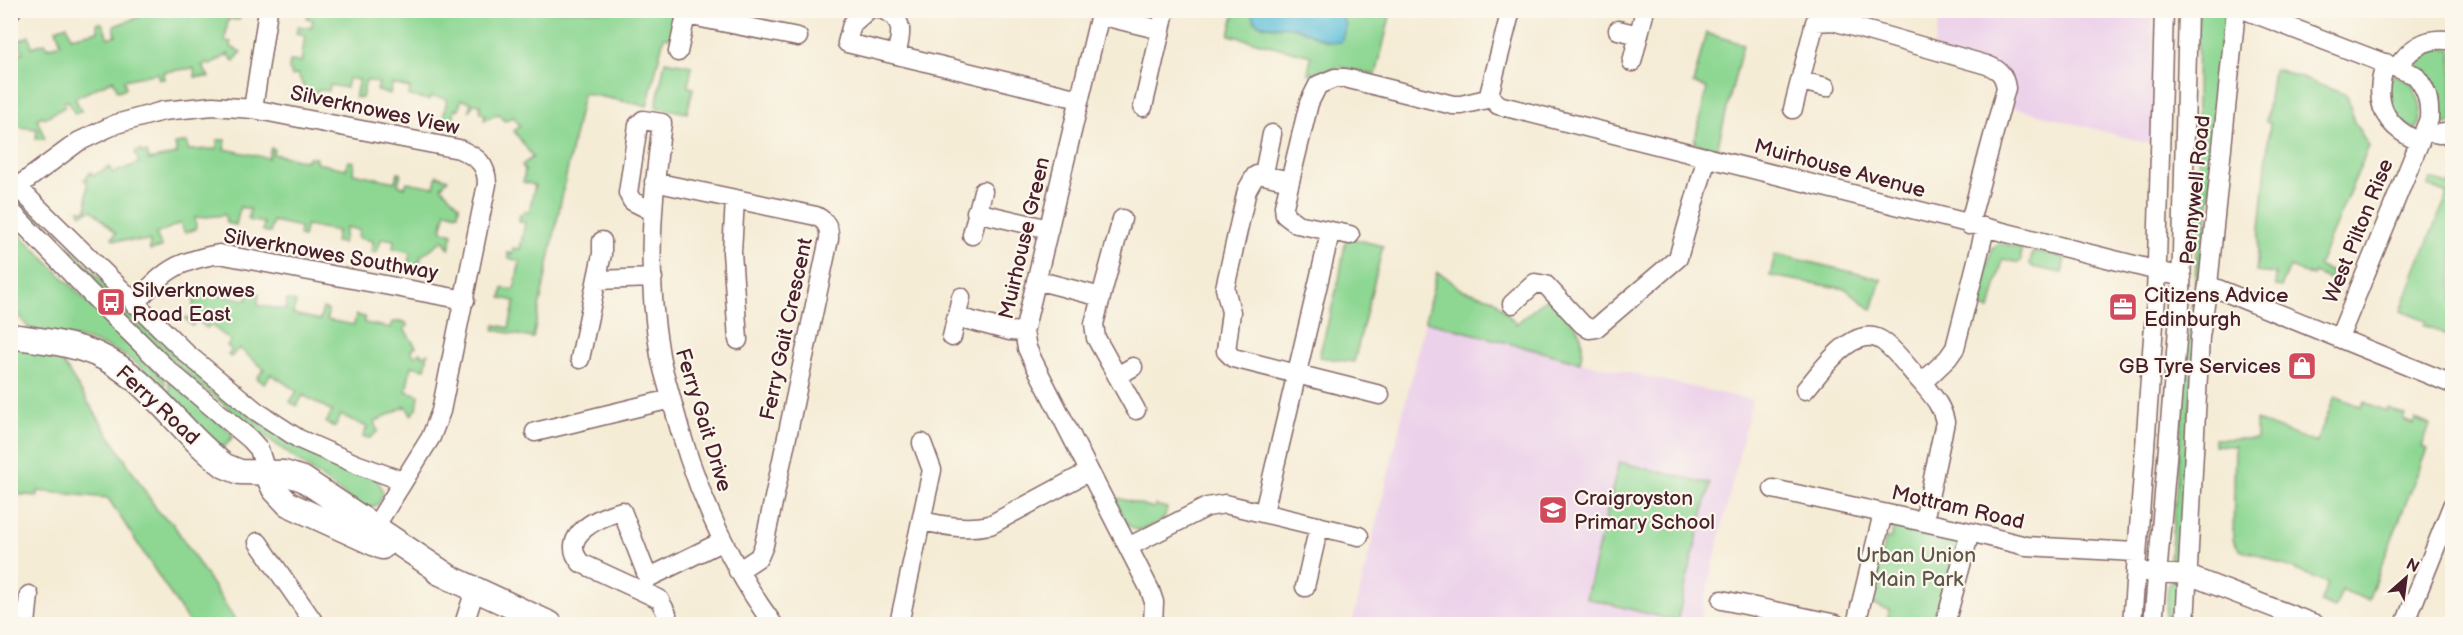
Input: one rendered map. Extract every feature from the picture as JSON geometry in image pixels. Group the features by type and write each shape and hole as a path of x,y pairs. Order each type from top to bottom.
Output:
{"main road":[{"name":"Ferry Road","path":"10,336 56,343 95,354 129,373 225,466 240,472 266,472"},
{"path":"266,472 274,489 288,504 370,534 475,591 550,624"}],"street":[{"path":"253,109 268,10"},
{"path":"868,10 852,24 847,43 1079,99"},
{"path":"883,10 896,17 901,27 896,55"},
{"path":"1143,107 1165,10"},
{"path":"1350,236 1297,224 1285,215 1284,206 1312,93 1325,80 1345,78 1454,105 1491,98 1490,91 1511,10"},
{"path":"1632,62 1645,10"},
{"name":"Pennywell Road","path":"2132,624 2135,552 2157,271 2164,10"},
{"name":"Pennywell Road","path":"2153,624 2182,277 2188,10"},
{"name":"Pennywell Road","path":"2185,624 2200,337 2208,285 2236,10"},
{"name":"West Pilton Rise","path":"2245,10 2415,75 2425,88 2430,103 2429,119 2339,338"},
{"path":"677,52 687,13 798,37"},
{"name":"Muirhouse Green","path":"1153,624 1154,602 1033,361 1027,348 1024,332 1100,13 1161,30"},
{"path":"1793,109 1815,22 1835,16 1987,65 1997,69 2004,77 2006,88 1955,348 1922,383"},
{"path":"1618,30 1639,35"},
{"name":"West Pilton Rise","path":"2452,41 2433,40 2412,49 2380,79 2379,95 2383,110 2392,124 2404,135 2422,136 2452,132"},
{"path":"1800,81 1826,87"},
{"name":"Muirhouse Avenue","path":"1491,98 1498,105 2182,277"},
{"name":"Silverknowes View","path":"14,183 78,142 116,124 163,111 213,106 253,109 459,149 475,156 484,165 487,184 441,411 431,437 370,534"},
{"name":"Ferry Gait Drive","path":"652,211 632,201 628,193 638,125 643,120 662,123 652,211 653,278 659,351 671,399 702,497 738,571 773,624"},
{"path":"1264,174 1272,134"},
{"path":"1512,304 1535,284 1546,285 1582,324 1589,329 1596,328 1678,258 1707,157"},
{"path":"1290,181 1264,174 1255,176 1247,190 1225,288 1231,312 1226,351 1233,358 1380,395"},
{"name":"Ferry Gait Crescent","path":"654,182 816,216 827,224 830,234 764,545 756,560 738,571"},
{"path":"14,183 186,353 256,411 299,439 356,464 403,481"},
{"path":"972,235 983,191"},
{"path":"735,199 732,252 738,340"},
{"path":"10,210 168,370 250,440 259,450 266,472"},
{"path":"976,212 1049,229"},
{"path":"1122,219 1095,324 1096,338 1136,410"},
{"path":"1263,512 1330,233"},
{"path":"580,359 593,340 597,250"},
{"name":"Silverknowes Southway","path":"134,304 163,274 190,259 219,254 465,300"},
{"path":"597,280 653,278"},
{"path":"1036,280 1101,297"},
{"path":"2208,285 2452,384"},
{"path":"952,337 961,297"},
{"path":"957,317 1010,331 1024,332"},
{"path":"1805,390 1848,343 1858,337 1869,335 1885,342 1937,400 1943,411 1945,423 1924,521"},
{"path":"1117,376 1133,367"},
{"path":"535,432 671,399"},
{"path":"899,624 932,470 922,443"},
{"path":"922,522 957,528 990,525 1088,472"},
{"name":"Mottram Road","path":"1773,489 1924,521 2026,546 2135,552"},
{"path":"1128,547 1217,504 1263,512 1359,536"},
{"path":"2405,624 2452,506"},
{"path":"622,511 648,578 663,606 581,563 575,556 573,548 575,541 595,520 622,511"},
{"path":"1856,624 1883,513"},
{"path":"1305,587 1319,526"},
{"path":"1945,624 1970,532"},
{"path":"648,578 723,541"},
{"path":"258,542 315,624"},
{"path":"2134,573 2156,572 2188,575 2315,624"},
{"path":"464,624 475,591"},
{"path":"26,624 29,595"},
{"path":"1722,600 1836,624"}],"shaded area":[{"path":"1942,11 2153,11 2154,145 2001,104 2004,77 1933,49"},
{"name":"Craigroyston Primary School","path":"1425,321 1580,362 1752,400 1699,624 1352,624"}],"green space":[{"path":"1370,10 1390,16 1376,75 1340,67 1308,74 1311,56 1229,35 1235,11"},
{"path":"137,11 243,11 239,20 228,19 225,41 231,42 231,47 241,52 234,62 228,54 211,65 208,62 202,66 209,77 195,77 194,68 163,72 164,79 159,79 157,73 124,80 126,88 118,91 113,80 75,98 81,111 75,114 68,100 63,103 65,107 44,118 42,116 37,119 45,139 36,139 37,129 11,126 11,57 23,52 18,41 29,36 32,47 45,43 47,48 61,44 56,29 67,25 71,37 98,31 97,23 102,23 108,38 116,35 114,26 139,17"},
{"path":"309,11 677,11 672,38 664,37 647,106 583,93 533,338 494,330 495,325 509,328 515,301 501,298 503,288 514,290 520,261 508,258 508,253 512,254 513,248 520,249 525,223 519,221 520,214 524,211 529,212 535,185 523,182 525,170 522,165 533,157 514,131 520,126 513,116 505,121 499,114 484,120 485,114 480,113 480,104 474,103 469,111 471,102 461,100 459,109 455,109 453,121 443,119 447,99 431,96 429,100 409,96 410,88 392,84 390,94 377,91 379,83 366,80 362,98 355,97 359,80 348,78 346,88 330,85 329,91 318,90 312,101 297,74 292,76 289,69 290,61 301,62 305,35 296,33 298,26 311,28 313,20 307,18"},
{"path":"2198,11 2228,11 2200,292 2195,290 2199,180"},
{"path":"1706,33 1743,44 1717,149 1694,143 1707,88 1693,84"},
{"path":"2443,47 2452,50 2452,123 2438,125 2436,124 2437,97 2434,89 2425,74 2410,63 2425,52"},
{"path":"665,61 692,66 688,87 693,88 687,113 656,107"},
{"path":"2276,69 2347,95 2354,122 2369,146 2318,266 2332,272 2329,279 2314,273 2313,276 2290,267 2281,287 2275,286 2276,274 2256,272 2270,123 2266,122 2273,70"},
{"path":"2392,74 2410,81 2417,94 2421,110 2416,130 2408,126 2392,107 2389,91"},
{"path":"217,140 226,140 224,149 268,158 271,148 274,149 273,154 307,161 308,157 316,158 316,163 346,169 348,161 354,162 353,173 395,182 398,172 401,173 398,185 405,187 407,182 434,187 437,175 448,179 441,187 459,205 458,214 446,211 441,230 453,234 449,249 443,240 420,257 421,260 415,265 419,270 408,269 410,252 393,248 394,240 382,238 376,253 371,252 373,241 358,238 359,230 346,227 343,243 335,242 337,231 306,225 303,237 299,236 300,227 273,221 270,233 263,231 264,223 248,220 250,209 240,207 236,225 226,223 225,215 195,218 196,229 185,233 180,223 156,234 162,247 150,250 150,241 112,238 116,233 92,210 81,214 79,210 87,210 87,181 84,180 91,172 93,176 109,167 113,173 139,163 135,152 141,150 142,153 147,152 149,160 177,154 175,144 187,142 188,150 217,149"},
{"path":"2431,179 2449,186 2452,179 2450,226 2452,233 2452,337 2424,325 2426,321 2401,311 2417,266 2448,194 2428,186"},
{"path":"11,187 108,287 104,291 11,195"},
{"path":"10,224 162,377 165,381 164,391 139,366 118,352 81,339 28,328 11,302"},
{"path":"1346,237 1383,246 1354,362 1319,357 1339,280"},
{"path":"1999,243 2021,248 2021,261 2018,263 2003,259 1990,309 1976,306 1992,248"},
{"path":"2033,251 2065,258 2062,273 2033,267 2030,264"},
{"path":"1775,254 1881,279 1872,310 1846,289 1770,276"},
{"path":"1437,272 1460,289 1494,299 1516,324 1545,300 1551,301 1572,321 1580,334 1582,351 1580,362 1425,321"},
{"path":"221,289 220,295 247,300 249,291 259,293 258,305 285,310 287,300 296,302 293,314 320,320 323,308 328,310 327,320 354,325 356,315 365,317 364,323 391,328 393,322 405,322 408,326 404,329 416,347 411,350 414,356 420,352 423,356 428,353 425,369 411,366 406,391 419,395 417,409 411,415 406,406 374,422 378,431 370,438 363,437 367,427 341,415 335,427 326,423 332,411 303,395 297,406 290,402 297,391 271,374 264,384 257,378 264,369 239,348 231,357 228,355 232,350 227,346 231,341 211,325 207,328 197,320 192,326 185,318 192,318 195,291 191,290"},
{"path":"112,295 190,369 256,420 378,480 383,493 378,504 367,510 358,505 242,419 193,380 107,300"},
{"path":"2192,299 2198,303 2179,564 2176,566 2170,559"},
{"path":"10,347 59,357 159,513 173,524 238,624 190,624 108,498 38,491 38,496 11,494"},
{"path":"169,380 234,435 220,452 169,397"},
{"path":"2335,396 2361,407 2364,402 2386,411 2388,408 2405,415 2403,420 2413,424 2415,419 2430,425 2422,447 2427,449 2368,600 2342,590 2335,608 2321,602 2328,583 2239,549 2233,540 2235,446 2214,445 2214,439 2256,439 2256,420 2316,443"},
{"path":"1619,462 1710,484 1677,621 1586,598"},
{"path":"1114,497 1154,508 1155,505 1167,508 1164,519 1144,529 1132,528 1127,524"},
{"name":"Urban Union Main Park","path":"1894,523 1961,540 1939,624 1887,624 1889,610 1869,603 1886,538 1891,538"},
{"path":"2172,581 2181,585 2180,624 2165,624 2168,584"}],"water":[{"path":"1319,10 1340,16 1344,19 1346,26 1341,42 1335,42 1290,27 1262,25 1257,23 1251,11"}],"place":[{"name":"Silverknowes Road East","path":"111,302"},
{"name":"Citizens Advice Edinburgh","path":"2123,307"},
{"name":"GB Tyre Services","path":"2302,366"},
{"name":"Craigroyston Primary School","path":"1553,510"}]}
